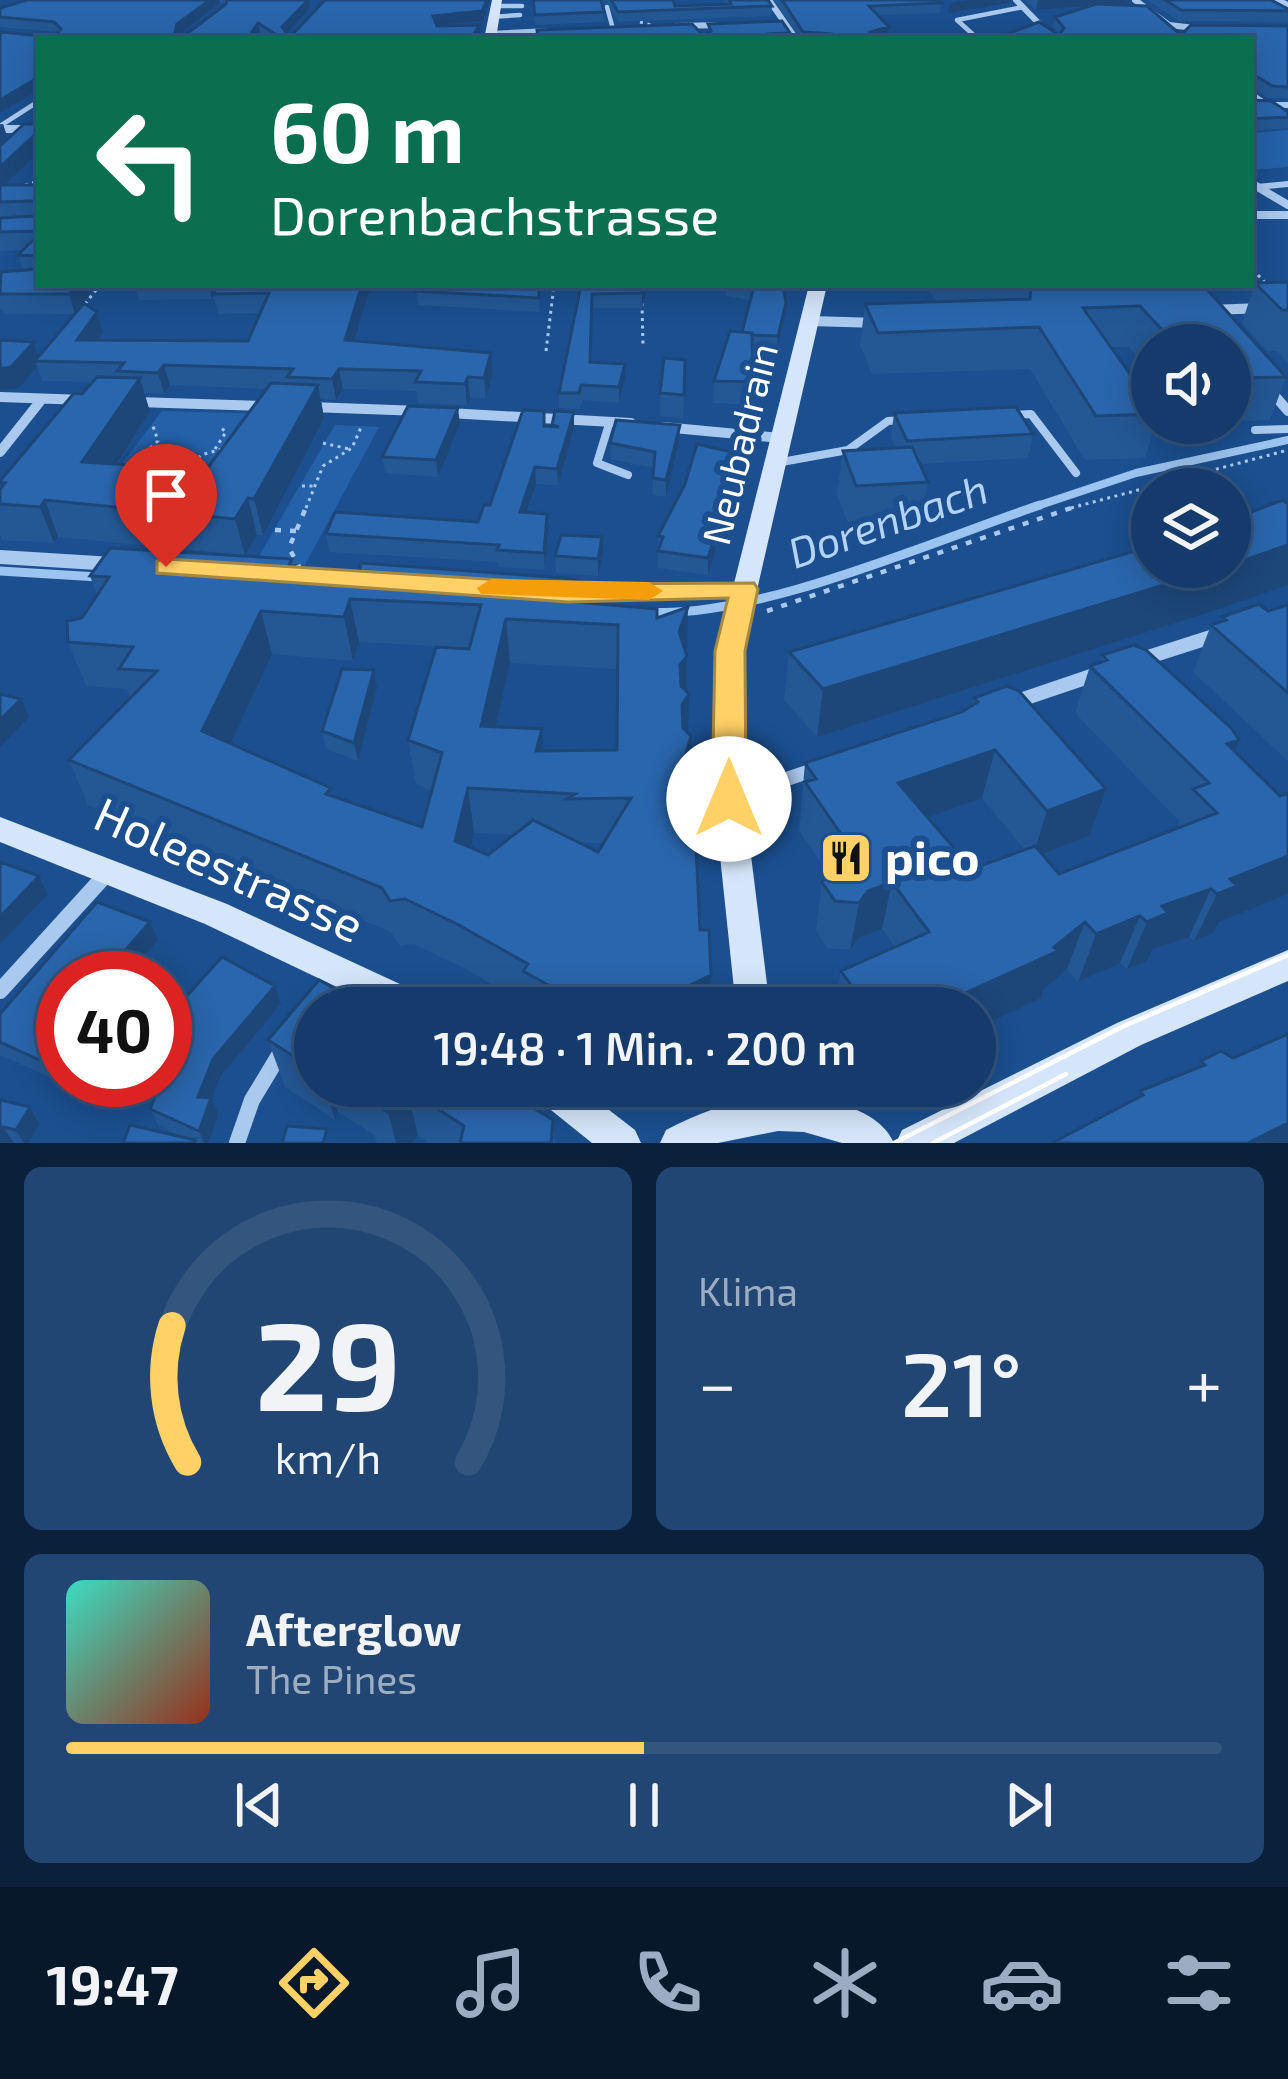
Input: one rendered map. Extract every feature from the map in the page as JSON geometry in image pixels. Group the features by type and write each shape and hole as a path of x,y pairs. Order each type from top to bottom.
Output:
{"street":[{"path":"769,0 794,36"},
{"path":"1016,0 1051,36"},
{"path":"1135,0 1169,25 1210,29"},
{"path":"1277,0 1288,4"},
{"path":"492,21 560,31"},
{"path":"761,23 783,22"},
{"path":"661,27 739,24"},
{"path":"598,29 623,28"},
{"path":"1254,105 1288,105"},
{"path":"0,128 35,128"},
{"path":"1254,185 1288,205"},
{"path":"1254,215 1288,215"},
{"name":"Neubadrain","path":"751,987 729,799 730,651 746,618 744,589 817,288"},
{"path":"1212,323 1201,310 1288,307"},
{"path":"810,321 899,322"},
{"path":"1262,380 1288,411"},
{"path":"0,397 274,406"},
{"path":"0,452 5,439 42,399"},
{"path":"298,406 610,421 781,438"},
{"path":"0,557 136,566"},
{"path":"545,591 744,589"},
{"path":"1001,706 1244,626"},
{"path":"729,799 828,765"},
{"name":"Holeestrasse","path":"0,829 110,869 354,987"},
{"path":"0,991 110,869"},
{"path":"915,1143 1129,1034 1288,965"},
{"path":"236,1143 252,1100 294,1035"},
{"path":"576,1107 622,1143"},
{"path":"679,1143 747,1107"},
{"path":"782,1107 860,1131 875,1143"}],"lane":[{"path":"473,28 522,6"},
{"path":"607,7 613,28"},
{"path":"975,36 957,20 1023,7"},
{"path":"1124,10 1147,9"},
{"path":"492,21 520,15"},
{"path":"690,26 692,36"},
{"path":"690,26 701,36"},
{"path":"1176,36 1173,33 1187,29"},
{"path":"1254,95 1288,119"},
{"path":"0,128 36,103"},
{"path":"16,144 35,128"},
{"path":"1254,185 1288,184"},
{"path":"1007,415 1031,414 1076,473"},
{"path":"776,463 848,450 887,421 911,420"},
{"path":"610,421 597,464 628,475"},
{"path":"1255,430 1288,429"}],"path":[{"path":"640,22 661,27"},
{"path":"19,191 36,182"},
{"path":"85,304 98,288"},
{"path":"546,351 554,288"},
{"path":"642,288 643,346"},
{"path":"309,576 293,564 289,548 323,466 349,449 369,409"},
{"path":"124,472 158,441 146,418"},
{"path":"323,443 349,449"},
{"path":"191,466 200,455 236,447"},
{"path":"1205,468 1288,450"},
{"path":"133,463 214,469 217,478"},
{"path":"302,486 315,486"},
{"path":"746,618 1131,491"},
{"path":"275,530 296,532"}],"shaded area":[{"path":"1288,130 1288,167 1254,170 1254,133"},
{"path":"162,411 271,414 215,501 98,495"},
{"path":"335,425 379,427 305,565 256,561"}],"building":[{"path":"27,0 210,0 177,24 175,32 185,35 227,0 308,0 282,27 289,36 278,36 258,23 249,36 54,36 61,29 54,22 0,17 0,8"},
{"path":"325,0 487,0 482,11 433,16 437,26 480,25 472,36 291,36"},
{"path":"533,0 601,0 604,12 535,15"},
{"path":"611,0 673,0 675,6 768,0 772,6 618,12"},
{"path":"782,0 941,3 869,6 889,27 870,32 873,36 803,32"},
{"path":"1165,0 1271,0 1288,11 1181,10"},
{"path":"1096,4 1147,6 1181,35 1191,25 1288,26 1288,87 1273,86 1254,75 1254,36 1002,36 1039,22 1059,35 1064,28 1055,17"},
{"path":"782,21 790,33 704,36 711,31 708,24"},
{"path":"692,24 704,36 538,36 537,30"},
{"path":"0,32 42,36 36,36 36,79 0,100"},
{"path":"1254,100 1271,101 1288,112 1288,117 1254,119"},
{"path":"24,124 36,124 36,134 0,167 0,146"},
{"path":"0,185 36,185 36,203 0,202"},
{"path":"35,216 36,231 0,232 0,218"},
{"path":"36,237 36,256 18,255"},
{"path":"36,269 36,288 74,288 69,294 0,294 1,272"},
{"path":"1288,282 1288,310 1282,310 1255,283"},
{"path":"216,288 361,288 345,340 491,353 484,378 468,377 465,384 415,382 421,371 339,369 332,379 287,377 293,369 164,365 158,373 117,371 124,363 35,361 84,303 97,312 77,340 248,341 269,293 213,294"},
{"path":"539,288 539,298 416,291"},
{"path":"580,288 644,288 642,293 592,294 590,362 625,364 619,387 581,385 579,393 559,393"},
{"path":"753,288 784,288 786,303 778,336 742,332"},
{"path":"1031,288 1206,288 1238,324 1157,324 1140,306 1083,308 1131,375 1131,415 1096,416 1039,327 878,333 865,304 1030,299"},
{"path":"730,331 752,333 753,382 714,381"},
{"path":"1251,338 1286,377 1251,378"},
{"path":"0,340 34,342 11,367 0,369"},
{"path":"664,358 685,360 684,395 660,393"},
{"path":"97,377 140,378 82,462 206,470 271,383 318,385 254,499 248,498 235,519 45,500 40,507 0,504 5,483 0,481 74,393 82,394"},
{"path":"408,406 458,408 436,460 382,457"},
{"path":"1016,407 1033,434 907,441 894,413"},
{"path":"523,410 544,411 544,426 559,427 552,425 555,411 574,412 557,469 535,467 520,512 547,514 544,553 497,550 499,545 326,534 335,512 478,522 484,505 490,505"},
{"path":"616,420 680,425 666,480 653,478 655,452 610,443"},
{"path":"697,444 740,454 708,558 658,551 663,537 658,536 685,484"},
{"path":"912,447 928,482 856,486 843,451"},
{"path":"1283,500 1288,504 1288,545 1251,558 1251,512"},
{"path":"561,535 602,537 598,559 555,556"},
{"path":"110,548 292,559 288,567 359,572 361,563 564,578 581,581 575,602 657,609 657,618 688,607 679,632 687,656 680,665 681,686 689,694 682,705 683,728 691,736 685,757 693,773 686,781 687,824 695,824 700,930 709,930 711,975 686,987 552,987 523,971 528,964 405,899 390,901 382,888 69,760 157,671 119,669 133,647 68,642 67,621 82,618 109,577 90,576","holes":["350,599 481,605 469,649 436,647 408,740 442,753 422,827 326,794 331,788 202,731 261,611 344,617","506,619 618,625 617,750 536,751 542,729 481,726","468,788 575,794 567,799 631,798 598,852 533,820 488,855 455,841"]},
{"path":"1131,552 1131,588 1154,588 823,689 789,652"},
{"path":"1259,604 1268,611 1288,605 1288,693 1211,625"},
{"path":"1134,645 1146,650 1232,729 1239,740 1227,744 1280,796 1288,793 1288,856 1230,879 1237,886 1217,894 1211,889 1162,906 1168,913 1147,922 1140,916 1096,934 1085,922 1054,947 1058,951 978,987 852,987 841,971 929,932 892,882 868,891 859,903 835,901 822,882 850,847 805,782 816,779 805,763 962,712 978,702 974,698 1007,686 1019,691 1106,789 1047,811 995,750 898,783 972,869 1035,846 1059,874 1217,813 1193,789 1209,783 1090,666 1107,660 1102,655"},
{"path":"342,669 374,670 354,743 322,731"},
{"path":"0,694 21,699 0,720"},
{"path":"0,862 39,876 0,917"},
{"path":"97,902 150,922 125,951 55,951"},
{"path":"222,957 275,986 213,1059 198,1097 211,1098 199,1131 150,1109 192,1107 192,990"},
{"path":"36,972 36,1058 0,1042 0,1014"},
{"path":"294,1009 294,1057 268,1040"},
{"path":"1288,1034 1288,1123 1248,1143 1052,1143 1143,1095 1140,1091 1205,1065 1201,1061 1221,1051 1233,1058"},
{"path":"0,1100 30,1107 16,1130 3,1127 0,1132"},
{"path":"435,1107 532,1107 553,1120 551,1143 460,1143 464,1126"},
{"path":"130,1125 195,1140 123,1143"},
{"path":"287,1126 327,1129 323,1143 282,1143"}],"waterway":[{"name":"Dorenbach","path":"1040,505 1136,473 1288,440"},
{"path":"647,612 738,604 790,591 1040,505"},
{"name":"Dorenbach","path":"1031,508 1040,505"},
{"name":"Dorenbach","path":"0,571 98,577"}],"tram line":[{"path":"894,1143 1122,1027 1288,955"},
{"path":"933,1143 1066,1074"}],"slow traffic":[{"path":"491,588 649,591"}],"place":[{"name":"pico","path":"846,858"}],"route":[{"path":"166,567 568,593 744,589 730,651 729,799"}]}
